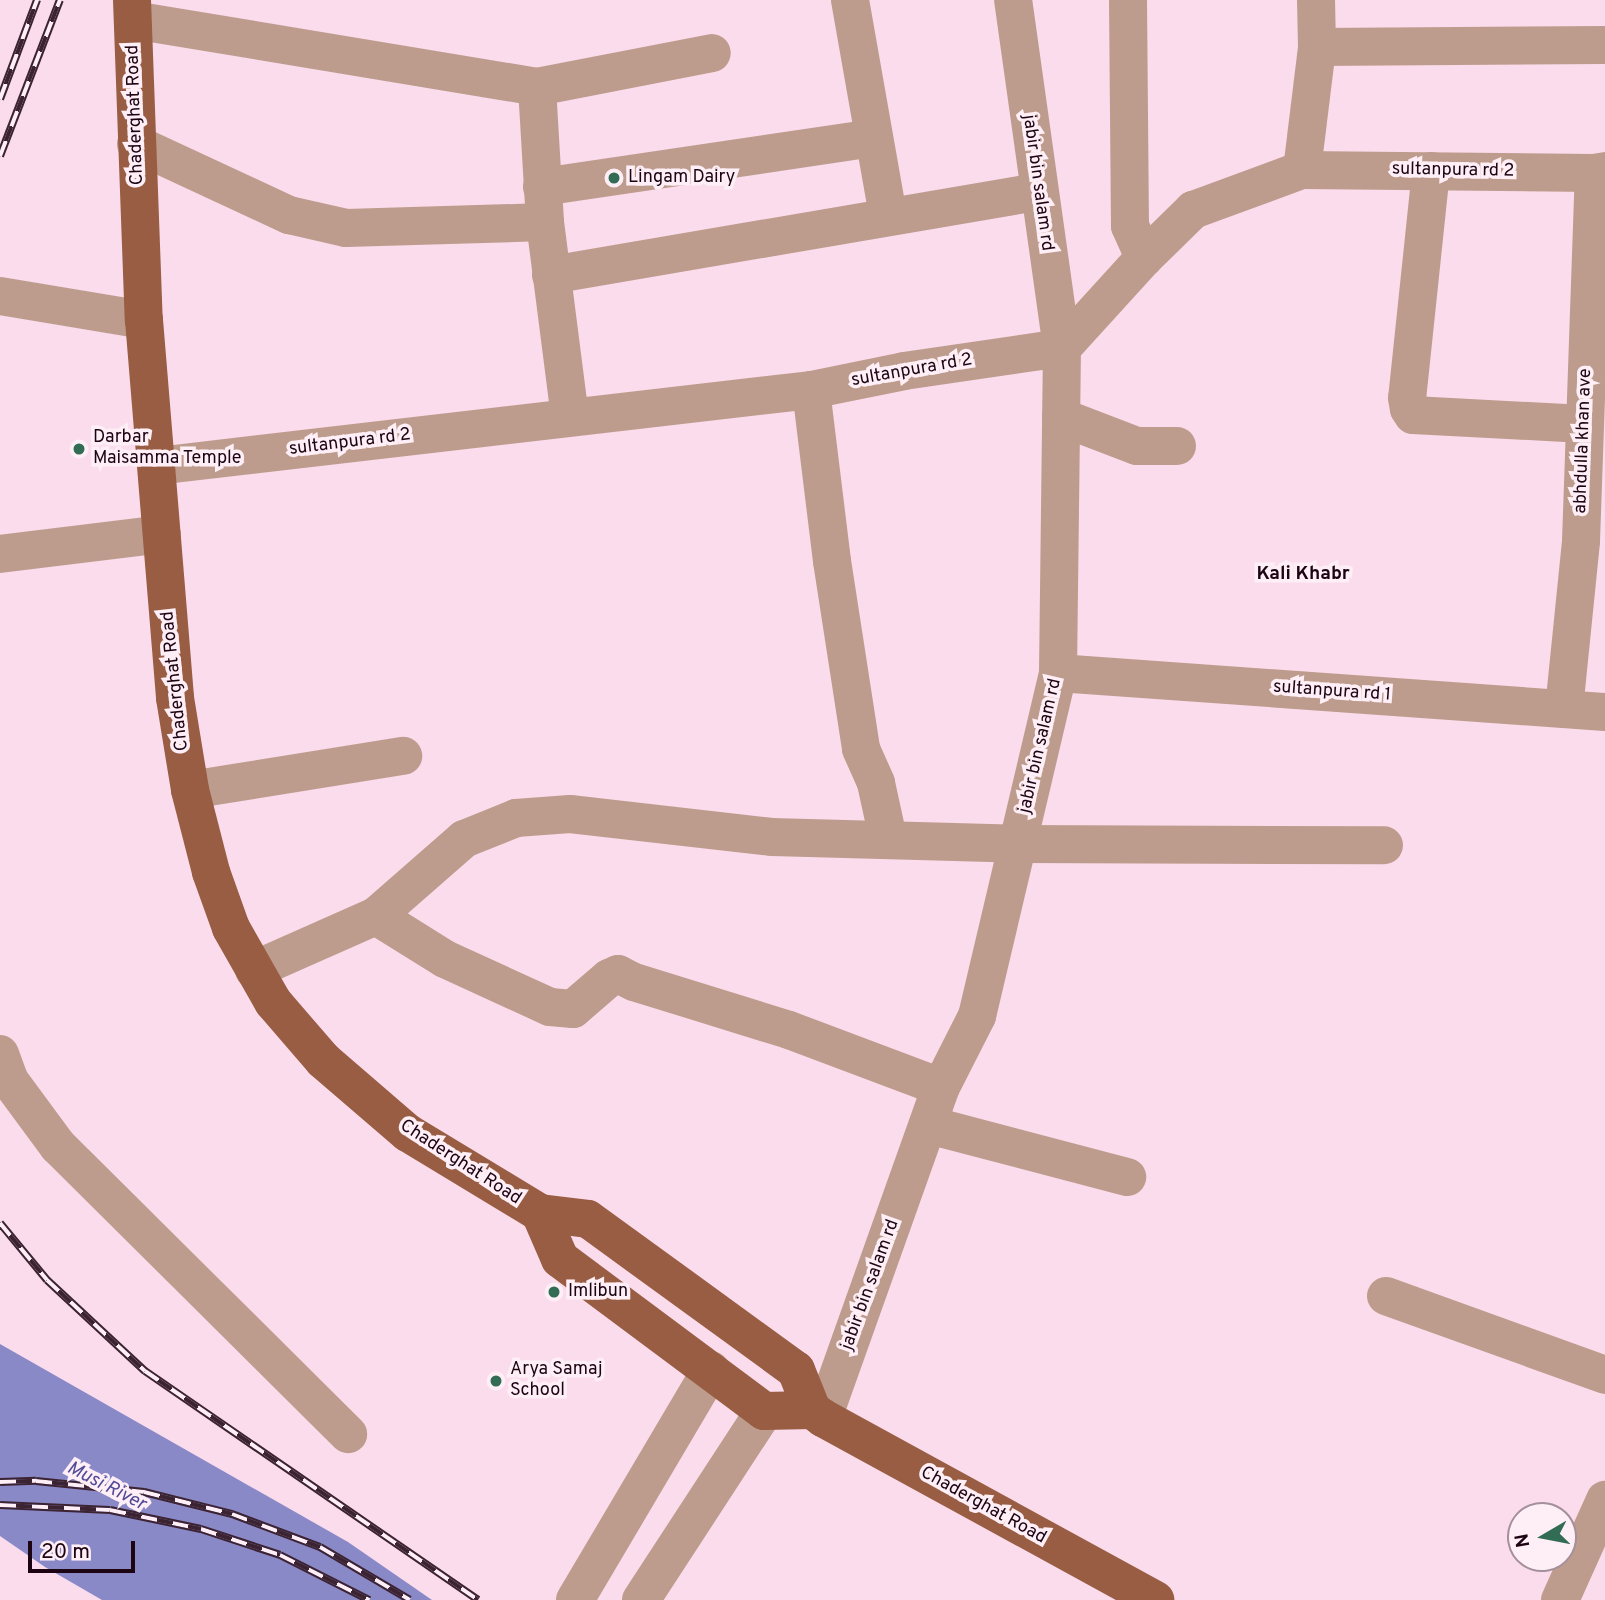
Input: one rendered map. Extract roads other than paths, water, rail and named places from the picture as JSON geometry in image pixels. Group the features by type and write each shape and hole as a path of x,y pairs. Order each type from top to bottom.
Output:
{"main road":[{"name":"Chaderghat Road","path":"132,10 144,320 175,698 190,790 211,872 231,928 273,1002 323,1060 408,1133 540,1213 588,1219 796,1370 817,1414"},
{"name":"Chaderghat Road","path":"540,1213 560,1259 764,1411 817,1414 1156,1600"}],"street":[{"path":"850,0 888,216"},
{"name":"jabir bin salam rd","path":"817,1414 929,1125 941,1087 977,1016 1058,673 1062,348 1013,0"},
{"path":"1128,0 1130,226 1144,258"},
{"path":"1302,170 1317,47 1316,0"},
{"path":"132,10 537,87 712,53"},
{"path":"1317,47 1605,45"},
{"path":"537,87 551,275 570,416"},
{"path":"136,144 289,215 346,228 544,205 873,138"},
{"name":"sultanpura rd 2","path":"157,466 811,390 904,370 1062,348 1144,258 1193,210 1302,170 1600,172"},
{"path":"1431,171 1407,398 1409,410 1413,415 1584,424"},
{"name":"abhdulla khan ave","path":"1564,709 1580,541 1584,424 1600,172"},
{"path":"551,275 1038,192"},
{"path":"0,296 144,320"},
{"path":"811,390 832,561 861,748 876,783 888,838"},
{"path":"1061,417 1137,446 1177,446"},
{"path":"0,554 162,534"},
{"name":"sultanpura rd 1","path":"1058,673 1605,712"},
{"path":"190,790 403,756"},
{"path":"254,970 376,916 464,839 516,818 570,814 772,837 888,838 1018,844 1384,845"},
{"path":"376,916 444,959 550,1007 573,1009 609,978 618,974 634,982 789,1030 941,1087"},
{"path":"0,1055 10,1081 58,1146 348,1434"},
{"path":"929,1125 1127,1177"},
{"path":"1386,1296 1605,1375"},
{"path":"575,1600 711,1370"},
{"path":"641,1600 764,1411"},
{"path":"1560,1600 1605,1500"}],"water":[{"name":"Musi River","path":"0,1344 348,1542 432,1600 102,1600 45,1567 0,1536"}],"railway":[{"path":"0,99 37,0"},
{"path":"0,156 60,0"},
{"path":"0,1223 47,1280 145,1371 478,1600"},
{"path":"0,1482 36,1481 144,1492 232,1514 320,1547 410,1600"},
{"path":"0,1505 110,1510 201,1529 280,1555 369,1600"}],"place":[{"name":"Lingam Dairy","path":"614,178"},
{"name":"Darbar Maisamma Temple","path":"79,449"},
{"name":"Imlibun","path":"554,1292"},
{"name":"Arya Samaj School","path":"496,1381"}],"district":[{"name":"Kali Khabr","path":"1303,575"}]}
